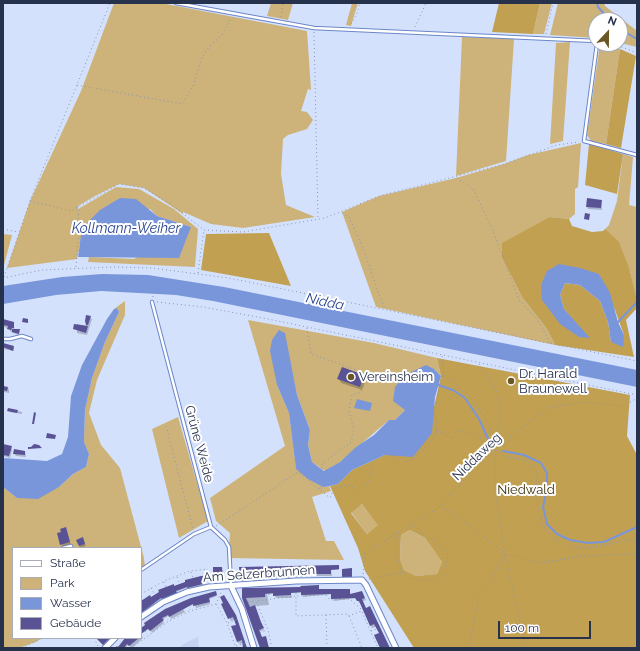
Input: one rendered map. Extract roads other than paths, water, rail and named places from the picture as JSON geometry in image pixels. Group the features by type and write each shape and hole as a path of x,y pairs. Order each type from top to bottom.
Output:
{"street":[{"name":"Am Selzerbrunnen","path":"142,616 163,602 187,592 216,587 296,581 362,580 366,585 396,648"},
{"path":"231,586 242,609 254,648"},
{"path":"105,648 114,639"}],"lane":[{"path":"176,3 314,28 588,41"},
{"path":"596,52 584,141 637,155"},
{"name":"Grüne Weide","path":"152,302 212,528"},
{"path":"3,339 10,340 22,336 31,340"},
{"path":"142,569 194,534 212,528 225,540 229,547 231,586"}],"water":[{"name":"Kollmann-Weiher","path":"120,198 136,199 157,216 191,227 179,258 78,257 82,228 100,210"},
{"path":"559,264 580,268 599,274 610,293 618,322 624,335 623,347 611,342 608,322 600,301 580,285 565,283 560,295 564,309 590,338 579,337 560,324 542,300 541,285 547,271"},
{"path":"102,274 148,275 224,287 637,370 637,387 213,301 176,295 101,291 56,295 3,304 3,286 62,277"},
{"path":"117,308 119,312 105,342 92,378 85,410 84,442 89,454 86,467 73,474 59,487 38,499 17,498 3,487 3,458 47,461 62,454 68,437 71,396 82,365 107,319 114,309"},
{"path":"279,330 285,333 297,395 310,430 308,445 312,462 324,471 340,462 356,447 374,435 389,420 395,420 405,410 393,401 395,387 405,375 426,365 434,369 441,376 435,397 432,433 413,457 385,455 352,470 338,484 323,487 308,479 296,469 289,413 277,385 270,351 272,340"},
{"path":"357,399 372,403 370,411 354,408"}],"waterway":[{"path":"597,3 598,7 603,12"},
{"path":"628,34 637,39"},
{"path":"618,322 637,302"},
{"path":"438,385 453,390 465,398 479,419 490,443"},
{"path":"503,451 524,455 541,463 547,473 547,488 543,507 547,524 557,534 570,540 588,543 604,542 637,527"}],"place":[{"name":"Vereinsheim","path":"351,377"},
{"name":"Dr. Harald Braunewell","path":"511,381"}],"water label":[{"name":"Nidda","path":"325,302"}],"park label":[{"name":"Niedwald","path":"526,490"}]}
